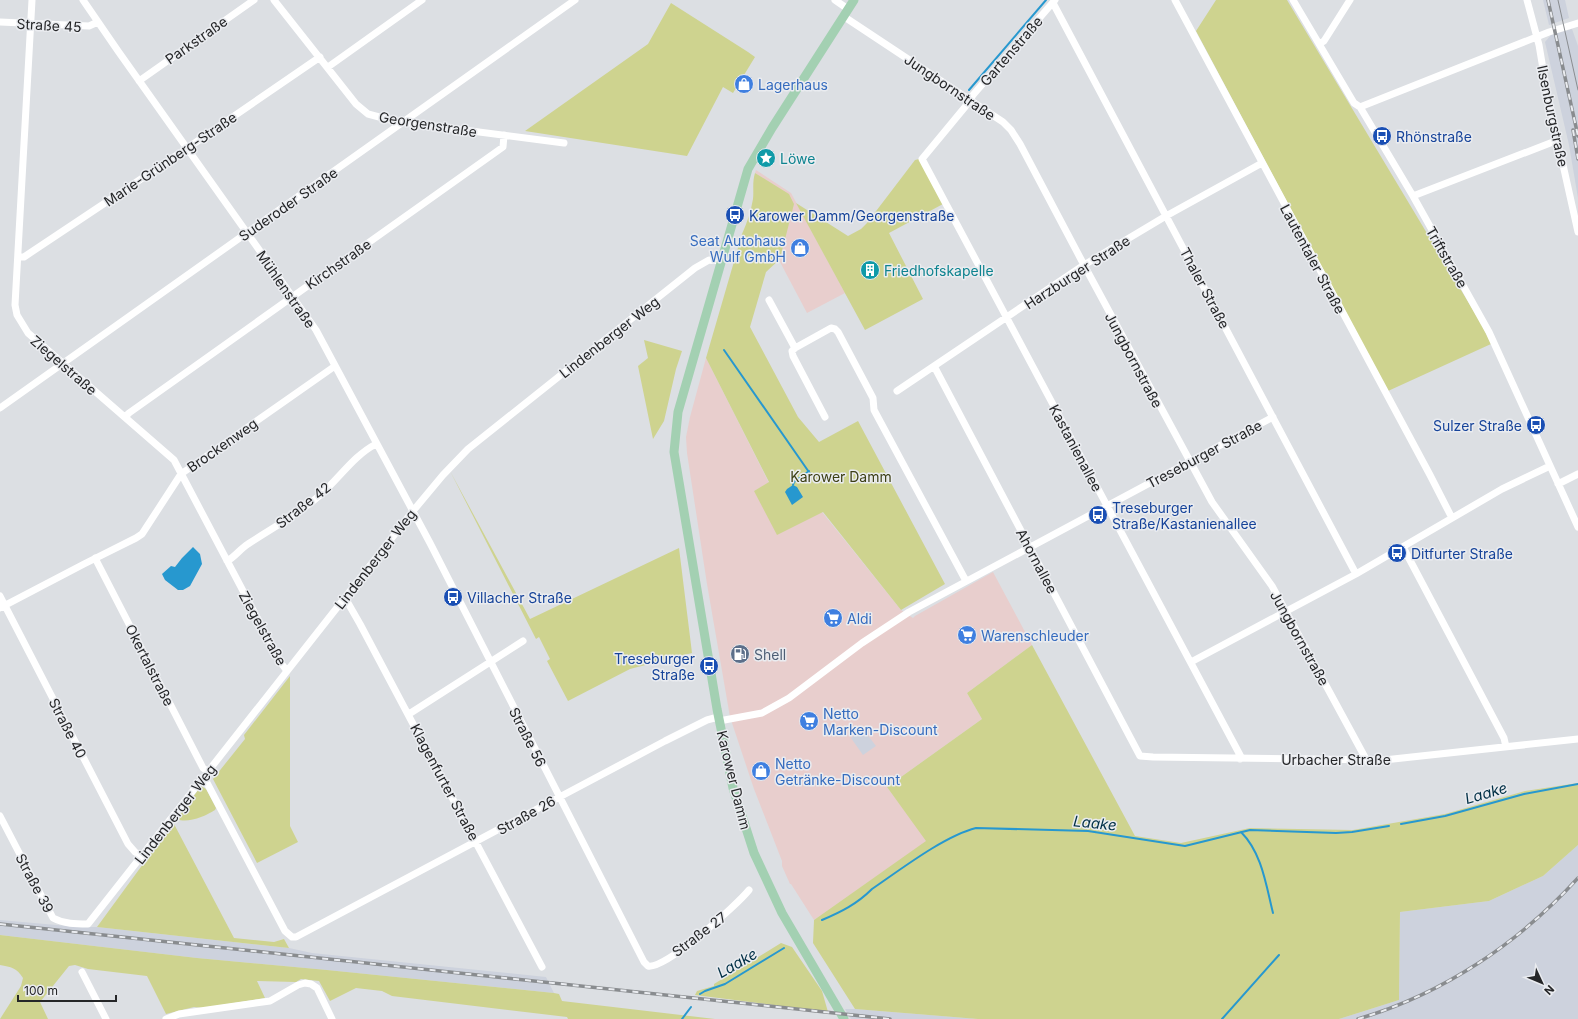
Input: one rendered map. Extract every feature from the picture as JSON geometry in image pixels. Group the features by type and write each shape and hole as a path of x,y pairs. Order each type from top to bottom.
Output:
{"main road":[{"name":"Karower Damm","path":"844,1019 782,914 754,854 733,788 718,719 674,452 678,412 748,169 845,12 854,0"}],"street":[{"name":"Ziegelstraße","path":"32,0 15,305 17,315 28,333 174,460 226,562 283,668 287,671"},
{"name":"Mühlenstraße","path":"83,0 186,149 316,330 413,511"},
{"name":"Parkstraße","path":"139,81 254,0"},
{"name":"Georgenstraße","path":"274,0 363,110 374,116 404,122 564,143"},
{"path":"328,67 422,0"},
{"name":"Suderoder Straße","path":"0,408 575,0"},
{"name":"Jungbornstraße","path":"835,0 845,12 969,100 1003,122 1011,130 1020,144 1189,462 1212,502 1272,586 1367,761"},
{"name":"Lautentaler Straße","path":"1175,0 1428,470 1452,518"},
{"name":"Triftstraße","path":"1293,0 1354,103 1360,107 1413,196 1489,332 1578,527"},
{"path":"1319,44 1324,41 1350,0"},
{"name":"Ilsenburgstraße","path":"1527,0 1537,36 1546,86 1578,232"},
{"name":"Gartenstraße","path":"922,159 969,100 1054,1"},
{"name":"Thaler Straße","path":"1054,1 1356,574"},
{"name":"Straße 45","path":"0,22 89,26 98,22"},
{"path":"1360,107 1537,36 1578,23"},
{"name":"Marie-Grünberg-Straße","path":"18,257 24,257 186,149 320,57"},
{"name":"Kirchstraße","path":"125,417 128,413 503,147 504,135"},
{"path":"1413,196 1558,140"},
{"name":"Kastanienallee","path":"922,159 1191,662 1240,755 1240,759"},
{"name":"Harzburger Straße","path":"897,391 1084,265 1166,216 1262,163"},
{"name":"Lindenberger Weg","path":"88,924 207,771 443,475 468,449 695,268 709,260 722,261"},
{"path":"769,300 795,348"},
{"path":"826,417 793,356 792,351 831,328 838,332 873,398 874,410 966,581"},
{"name":"Brockenweg","path":"2,607 142,534 181,474 335,366"},
{"name":"Ahornallee","path":"934,366 1140,756"},
{"name":"Treseburger Straße","path":"718,719 762,713 782,702 862,643 909,612 1273,417"},
{"name":"Straße 42","path":"226,562 246,545 295,514 320,495 365,450 376,444"},
{"path":"1191,662 1356,574 1502,489 1550,466"},
{"path":"1558,484 1578,474"},
{"name":"Straße 56","path":"413,511 644,962"},
{"path":"1402,547 1504,738 1506,747"},
{"name":"Okertalstraße","path":"95,558 203,768 207,771"},
{"name":"Straße 40","path":"0,596 2,607 128,844 135,852 142,856"},
{"name":"Klagenfurter Straße","path":"343,600 348,603 409,714 542,967"},
{"path":"409,714 523,641"},
{"name":"Straße 26","path":"202,778 206,781 288,935 292,937 301,935 665,741 707,720 718,719"},
{"name":"Urbacher Straße","path":"1140,756 1152,758 1367,761 1578,739"},
{"name":"Straße 39","path":"0,816 53,918 60,922 88,924"},
{"name":"Straße 27","path":"644,962 648,966 656,965 692,942 731,910 749,890"},
{"path":"82,972 106,1019"},
{"path":"166,1019 179,1014 270,1001 298,985 305,983 312,984 317,988 332,1019"}],"shaded area":[{"path":"1543,0 1565,0 1569,18 1549,25"},
{"path":"1572,29 1578,46 1578,198 1569,145 1545,42 1551,35"},
{"path":"756,170 791,193 845,293 807,313 780,262 793,204 788,194 755,173"},
{"path":"706,358 769,483 754,491 822,512 901,610 913,618 993,572 1032,645 967,693 982,719 887,787 927,841 814,920 790,884 782,866 782,861 754,789 730,717 707,584 687,453 686,437 690,417"},
{"path":"863,729 876,746 863,755 851,738"},
{"path":"1578,845 1578,1019 1339,1019 1399,1000 1400,912 1489,901 1543,876"},
{"path":"0,920 79,927 97,927 289,948 312,953 546,977 554,993 197,958 0,935"},
{"path":"845,1009 855,1009 978,1019 851,1019"}],"green space":[{"path":"1216,0 1287,0 1482,325 1491,344 1388,391 1196,31"},
{"path":"671,3 755,57 733,93 723,87 687,156 525,131 648,44"},
{"path":"919,159 943,204 889,233 923,299 865,330 796,203 848,236 861,229 867,223 915,160"},
{"name":"Karower Damm","path":"755,173 789,194 794,204 780,259 766,272 750,327 798,417 819,442 858,421 945,584 901,610 823,512 777,535 754,491 769,482 706,358 742,234 750,212 753,199 753,183"},
{"path":"644,340 682,351 676,369 664,421 653,439 638,366 648,358"},
{"path":"450,471 530,619 679,548 692,653 630,669 568,701 547,661 550,659 539,637 536,639"},
{"path":"1032,645 1135,836 1181,843 1250,828 1353,830 1445,814 1525,791 1578,783 1578,845 1543,876 1489,901 1400,912 1399,1000 1339,1019 978,1019 855,1009 813,943 814,920 926,841 887,787 982,719 967,693"},
{"path":"290,676 290,826 298,842 257,863 213,779 245,739 244,735"},
{"path":"201,786 206,789 216,808 215,810 207,815 191,820 186,821 177,819"},
{"path":"174,824 234,938 274,942 284,939 289,948 97,927"},
{"path":"0,935 197,958 554,993 559,994 562,1001 715,1019 568,1019 567,1017 392,996 382,991 356,988 330,1001 319,981 301,979 296,982 257,981 265,998 203,1008 194,1007 166,1014 147,976 88,969 75,965 69,966 40,1002 48,1019 0,1019 21,986 23,978 13,968 0,965"},
{"path":"781,943 792,947 822,991 828,1012 695,995 697,991 714,986 714,984"}],"water":[{"path":"793,485 797,487 803,497 792,505 785,492"},
{"path":"193,547 200,554 202,564 190,586 183,590 178,590 165,580 162,574 171,566 175,567"}],"waterway":[{"path":"969,90 1046,0"},
{"path":"724,350 811,475"},
{"path":"793,485 794,482 809,471"},
{"name":"Laake","path":"1401,824 1445,816 1524,794 1578,784"},
{"name":"Laake","path":"822,920 855,903 872,889 936,846 963,832 976,828 1088,831 1185,846 1250,830 1336,833 1389,826"},
{"path":"1241,832 1248,840 1259,859 1273,913"},
{"name":"Laake","path":"700,994 725,984 784,948"},
{"path":"1222,1019 1279,955"},
{"name":"Laake","path":"682,1019 691,1007"}],"tram line":[{"path":"1558,0 1578,90"}],"railway":[{"path":"1548,0 1578,136"},
{"path":"1573,130 1578,159"},
{"path":"1358,1019 1420,996 1478,964 1531,924 1578,878"},
{"path":"0,924 890,1019"}],"place":[{"name":"Lagerhaus","path":"744,84"},
{"name":"Rhönstraße","path":"1382,136"},
{"name":"Löwe","path":"766,158"},
{"name":"Karower Damm/Georgenstraße","path":"735,215"},
{"name":"Seat Autohaus Wulf GmbH","path":"800,248"},
{"name":"Friedhofskapelle","path":"870,270"},
{"name":"Sulzer Straße","path":"1536,425"},
{"name":"Treseburger Straße/Kastanienallee","path":"1098,515"},
{"name":"Ditfurter Straße","path":"1397,553"},
{"name":"Villacher Straße","path":"453,597"},
{"name":"Aldi","path":"833,618"},
{"name":"Warenschleuder","path":"967,635"},
{"name":"Shell","path":"740,654"},
{"name":"Treseburger Straße","path":"709,666"},
{"name":"Netto Marken-Discount","path":"809,721"},
{"name":"Netto Getränke-Discount","path":"761,771"}]}
